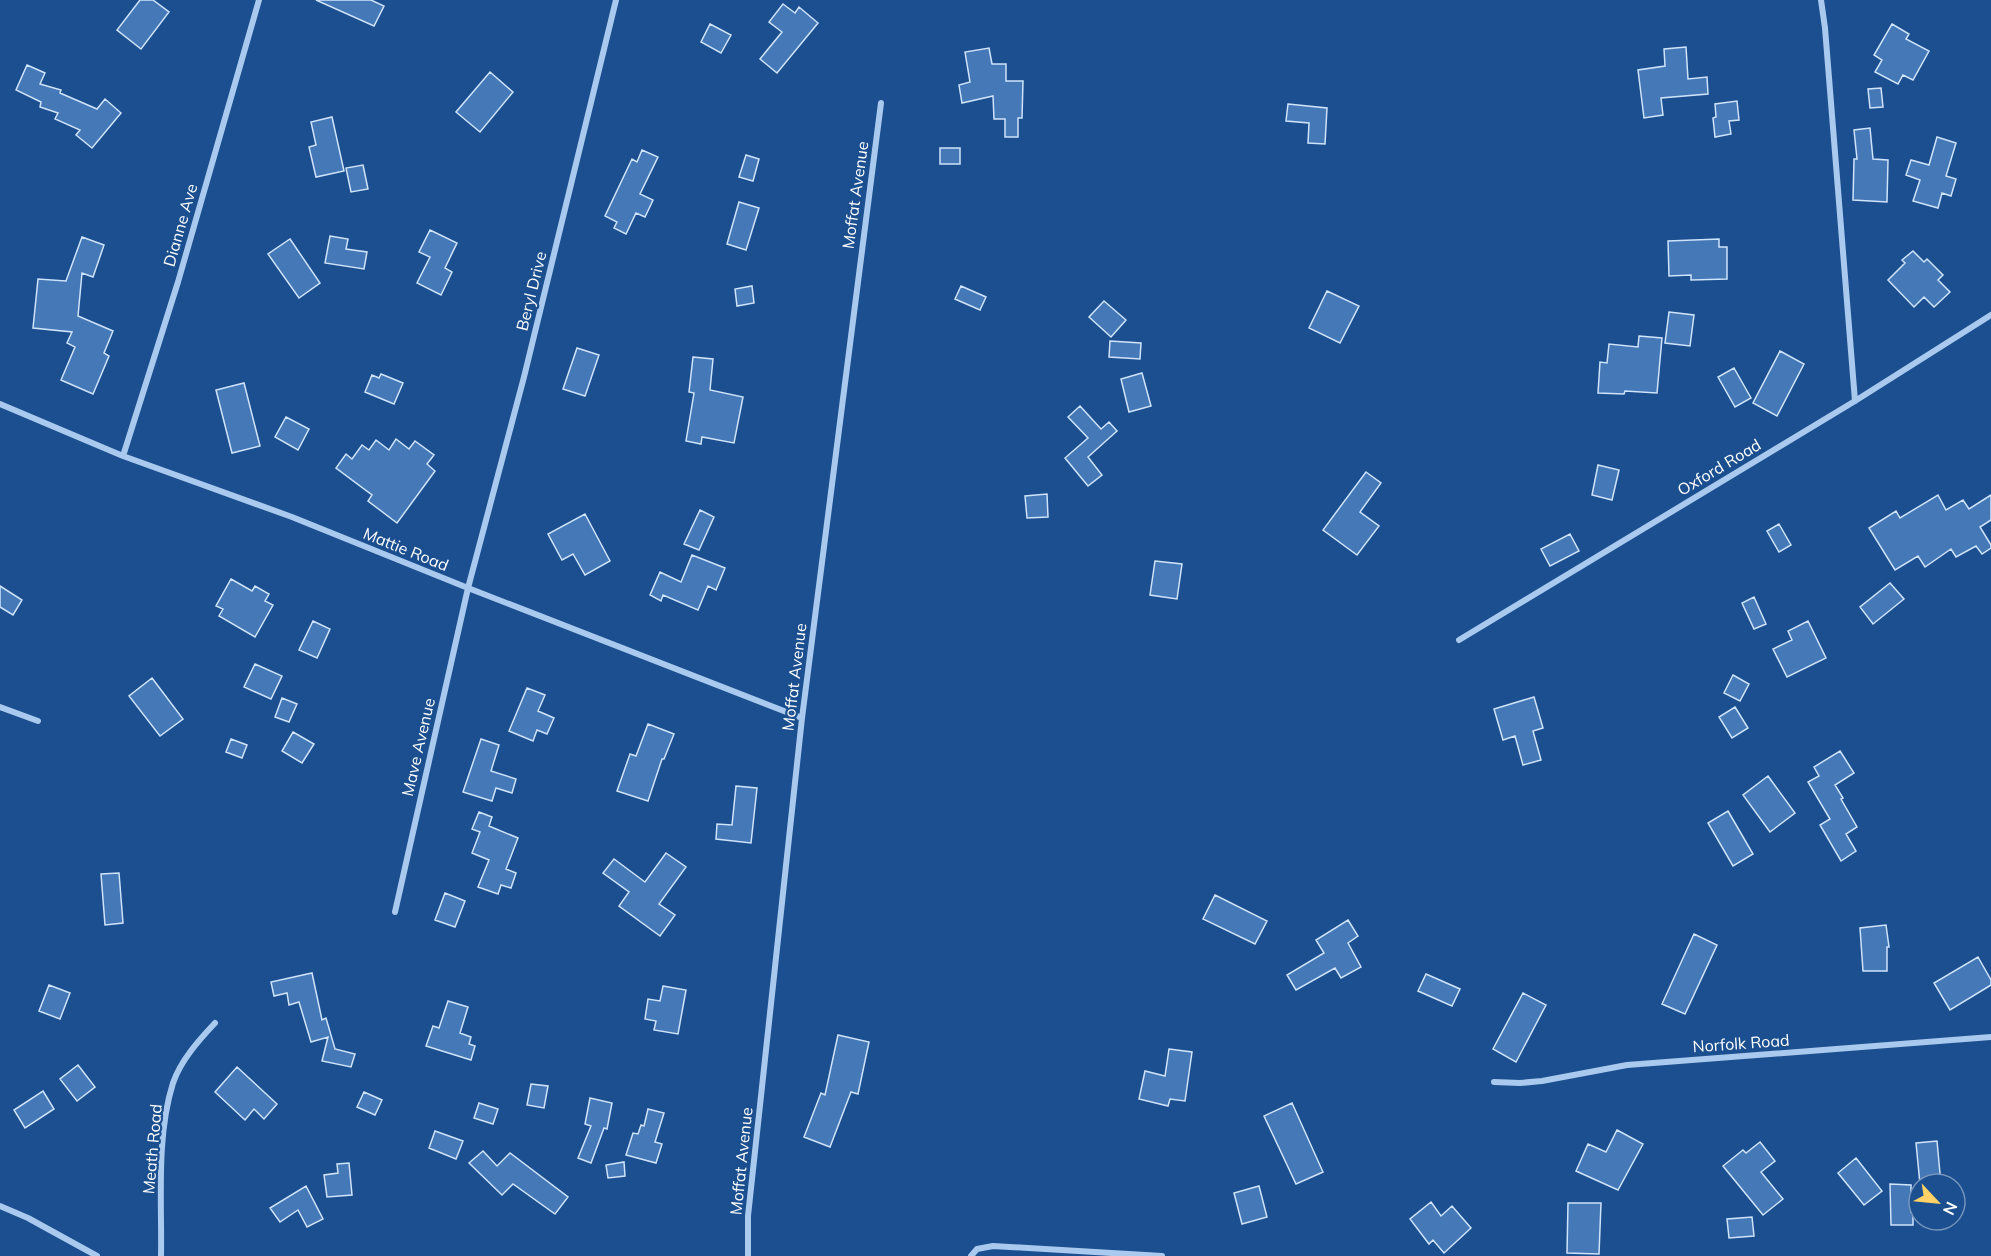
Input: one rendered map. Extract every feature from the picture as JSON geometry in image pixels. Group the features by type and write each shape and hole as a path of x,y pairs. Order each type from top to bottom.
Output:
{"street":[{"name":"Dianne Ave","path":"123,456 178,282 259,0"},
{"name":"Beryl Drive","path":"468,588 524,377 616,0"},
{"path":"1821,0 1855,400"},
{"name":"Moffat Avenue","path":"748,1256 748,1216 802,718 881,103"},
{"name":"Oxford Road","path":"1459,640 1991,315"},
{"name":"Mattie Road","path":"0,404 123,456 292,517 802,718"},
{"name":"Mave Avenue","path":"395,912 468,588"},
{"path":"0,707 38,721"},
{"name":"Meath Road","path":"161,1256 162,1159 166,1118 174,1081 194,1046 215,1023"},
{"name":"Norfolk Road","path":"1494,1082 1542,1082 1627,1065 1991,1037"},
{"path":"0,1206 28,1218 97,1256"},
{"path":"971,1256 983,1246 993,1246 1162,1256"}],"building":[{"path":"140,0 153,0 169,12 141,49 117,30"},
{"path":"316,0 371,0 384,6 374,26"},
{"path":"783,4 795,13 799,7 818,23 777,73 760,59 782,32 769,22"},
{"path":"710,24 731,35 721,53 701,42"},
{"path":"1892,24 1909,34 1906,39 1929,51 1913,80 1903,75 1898,84 1875,72 1882,60 1874,55"},
{"path":"1686,47 1688,79 1707,77 1708,94 1661,98 1663,115 1644,118 1638,70 1665,66 1664,49"},
{"path":"989,48 992,64 1006,64 1006,81 1023,81 1022,118 1018,118 1018,137 1005,137 1005,119 994,119 993,96 962,103 959,85 970,82 965,52"},
{"path":"27,65 45,73 40,84 61,90 60,93 97,109 105,99 121,113 92,148 76,135 80,130 55,119 58,113 40,107 41,102 16,90"},
{"path":"490,72 513,92 480,132 456,112"},
{"path":"1881,88 1883,107 1870,108 1868,89"},
{"path":"1737,101 1739,120 1729,121 1731,134 1715,137 1713,118 1716,117 1715,104"},
{"path":"1288,104 1327,108 1325,144 1308,143 1309,123 1286,121"},
{"path":"332,117 344,171 316,177 309,147 316,145 311,122"},
{"path":"1870,128 1873,159 1888,160 1887,202 1853,200 1854,159 1857,159 1854,130"},
{"path":"1937,137 1956,143 1946,176 1956,179 1951,196 1942,193 1938,208 1913,201 1920,180 1906,175 1911,160 1929,165"},
{"path":"940,148 960,148 960,164 940,164"},
{"path":"642,150 658,157 640,194 653,200 645,217 636,213 626,234 614,228 617,222 605,216 632,159 637,162"},
{"path":"746,155 759,159 753,181 739,177"},
{"path":"363,165 368,189 351,192 346,168"},
{"path":"739,202 759,208 746,250 727,244"},
{"path":"430,230 457,243 445,268 452,272 441,295 417,283 430,257 419,252"},
{"path":"330,236 348,239 346,249 367,252 364,269 325,263"},
{"path":"82,237 104,245 93,277 82,273 78,316 113,331 104,353 109,356 93,394 61,380 75,347 67,343 72,332 33,328 38,279 66,281"},
{"path":"290,239 320,283 299,298 268,254"},
{"path":"1719,239 1719,247 1727,247 1727,279 1691,280 1691,275 1669,276 1668,241"},
{"path":"1913,251 1924,262 1927,259 1943,275 1938,280 1950,292 1934,307 1924,297 1914,307 1888,280 1905,263 1902,260"},
{"path":"752,286 754,303 737,306 735,289"},
{"path":"961,286 986,297 980,310 955,299"},
{"path":"1327,291 1359,306 1340,343 1309,328"},
{"path":"1104,301 1126,320 1111,337 1089,317"},
{"path":"1669,312 1694,315 1690,346 1665,343"},
{"path":"1639,336 1662,338 1657,393 1625,391 1624,394 1598,393 1600,362 1607,363 1609,344 1638,347"},
{"path":"1110,341 1141,343 1140,359 1109,357"},
{"path":"577,348 599,355 585,396 563,389"},
{"path":"1780,351 1804,364 1777,416 1753,403"},
{"path":"693,357 713,359 710,390 743,397 734,443 702,437 701,444 686,441 694,393 689,392"},
{"path":"1734,368 1751,398 1735,407 1718,377"},
{"path":"1142,373 1151,406 1129,412 1121,379"},
{"path":"381,374 403,383 394,404 365,392 372,375 379,378"},
{"path":"244,383 260,446 232,453 216,390"},
{"path":"1080,406 1101,429 1109,422 1117,431 1088,457 1102,475 1088,486 1065,458 1088,438 1068,417"},
{"path":"286,417 309,429 298,450 275,437"},
{"path":"396,439 409,449 415,441 434,455 427,464 435,471 397,523 368,501 372,495 336,468 346,454 352,459 362,445 369,450 376,440 389,450"},
{"path":"1598,465 1619,470 1612,500 1592,495"},
{"path":"1366,472 1381,483 1360,512 1379,526 1357,555 1323,530"},
{"path":"1047,494 1048,517 1027,518 1025,496"},
{"path":"1938,495 1946,510 1963,500 1969,509 1991,495 1991,520 1980,527 1991,548 1982,554 1976,546 1956,557 1951,549 1925,567 1918,556 1895,570 1869,528 1896,511 1900,518"},
{"path":"700,510 714,517 699,550 684,544"},
{"path":"585,514 610,561 585,575 573,554 562,560 548,534"},
{"path":"1779,524 1791,545 1779,552 1767,531"},
{"path":"1570,534 1579,551 1550,566 1541,549"},
{"path":"692,555 725,568 716,590 708,586 698,610 663,595 661,601 650,595 660,572 681,582"},
{"path":"1155,561 1182,564 1177,599 1150,595"},
{"path":"231,579 252,591 255,586 269,594 265,601 273,605 255,637 219,616 223,609 216,606"},
{"path":"1890,583 1904,599 1873,624 1860,607"},
{"path":"0,586 22,600 13,615 0,607"},
{"path":"1754,597 1766,624 1754,629 1742,603"},
{"path":"313,621 330,629 317,658 299,650"},
{"path":"1808,621 1826,658 1787,677 1773,649 1792,640 1788,631"},
{"path":"255,664 282,676 271,699 244,687"},
{"path":"1733,675 1749,684 1740,701 1724,693"},
{"path":"152,678 183,719 160,736 129,696"},
{"path":"527,688 545,695 538,711 554,718 547,734 537,730 533,741 509,731"},
{"path":"1534,697 1543,728 1533,731 1541,760 1523,765 1515,736 1503,740 1494,709"},
{"path":"282,698 297,704 289,722 275,717"},
{"path":"1735,707 1748,728 1732,738 1719,717"},
{"path":"648,724 674,734 664,759 662,759 648,801 617,791 630,754 636,756"},
{"path":"293,732 314,744 302,763 282,751"},
{"path":"231,739 247,745 242,758 226,752"},
{"path":"481,739 499,745 491,771 516,779 512,793 496,788 492,801 463,792"},
{"path":"1840,751 1854,773 1835,785 1857,827 1846,834 1856,851 1841,861 1820,825 1830,819 1808,782 1819,776 1814,767"},
{"path":"1768,776 1795,813 1770,832 1743,795"},
{"path":"736,786 757,788 751,843 716,839 717,824 732,825"},
{"path":"1728,811 1753,854 1733,866 1708,823"},
{"path":"479,812 492,817 489,826 518,838 506,869 516,873 511,888 501,885 498,894 478,887 489,860 472,853 480,832 472,829"},
{"path":"666,853 686,867 659,904 675,915 660,936 619,906 629,892 603,873 614,859 645,882"},
{"path":"119,873 123,923 105,925 101,874"},
{"path":"445,893 465,901 455,927 435,920"},
{"path":"1215,895 1267,921 1255,944 1203,919"},
{"path":"1348,920 1358,936 1348,943 1361,967 1341,978 1335,968 1296,990 1287,975 1324,953 1316,940"},
{"path":"1886,925 1889,947 1887,947 1887,971 1863,971 1860,928"},
{"path":"1694,934 1717,945 1685,1014 1662,1004"},
{"path":"1978,957 1991,980 1991,985 1950,1010 1934,983"},
{"path":"312,973 322,1020 326,1018 335,1049 355,1054 351,1067 322,1061 328,1037 311,1042 299,1002 289,1005 287,993 274,996 271,982"},
{"path":"1426,974 1460,989 1452,1006 1418,991"},
{"path":"49,985 70,993 60,1019 39,1011"},
{"path":"663,986 686,990 678,1034 654,1030 656,1021 645,1019 648,999 660,1001"},
{"path":"1523,993 1546,1005 1516,1062 1493,1049"},
{"path":"448,1001 468,1007 460,1033 471,1037 469,1044 475,1046 471,1060 426,1046 433,1026 439,1028"},
{"path":"838,1035 869,1042 858,1094 851,1092 830,1147 804,1137 821,1093 825,1095"},
{"path":"1169,1049 1192,1052 1185,1101 1170,1099 1168,1106 1139,1099 1145,1071 1165,1076"},
{"path":"78,1065 95,1087 77,1101 60,1079"},
{"path":"237,1067 277,1104 264,1119 254,1109 245,1120 215,1092"},
{"path":"531,1084 548,1086 544,1108 527,1105"},
{"path":"43,1091 54,1109 25,1128 14,1110"},
{"path":"364,1092 382,1100 375,1115 357,1107"},
{"path":"590,1098 612,1103 607,1129 604,1128 591,1163 578,1158 591,1126 585,1124"},
{"path":"479,1103 498,1109 493,1124 474,1118"},
{"path":"1292,1103 1323,1172 1296,1184 1264,1116"},
{"path":"648,1109 664,1113 655,1142 662,1144 656,1163 626,1155 633,1133 638,1134 641,1125 644,1126"},
{"path":"1617,1130 1643,1144 1618,1190 1576,1171 1588,1144 1606,1152"},
{"path":"435,1131 463,1141 456,1159 429,1148"},
{"path":"1937,1141 1940,1172 1919,1172 1916,1143"},
{"path":"1760,1142 1775,1161 1761,1172 1783,1199 1763,1215 1723,1166 1743,1150 1746,1153"},
{"path":"483,1151 497,1166 510,1153 568,1197 555,1214 513,1184 502,1195 469,1163"},
{"path":"1856,1158 1882,1191 1864,1205 1838,1173"},
{"path":"624,1162 625,1176 608,1178 606,1165"},
{"path":"349,1163 352,1195 327,1197 324,1175 338,1173 337,1164"},
{"path":"1890,1184 1907,1185 1907,1225 1891,1225"},
{"path":"306,1186 323,1219 307,1227 298,1210 280,1222 270,1208"},
{"path":"1259,1186 1267,1217 1242,1224 1234,1193"},
{"path":"1431,1202 1441,1216 1452,1206 1471,1228 1444,1253 1433,1240 1429,1244 1410,1219"},
{"path":"1568,1203 1601,1203 1599,1254 1567,1253"},
{"path":"1752,1217 1754,1236 1729,1238 1727,1219"}]}
